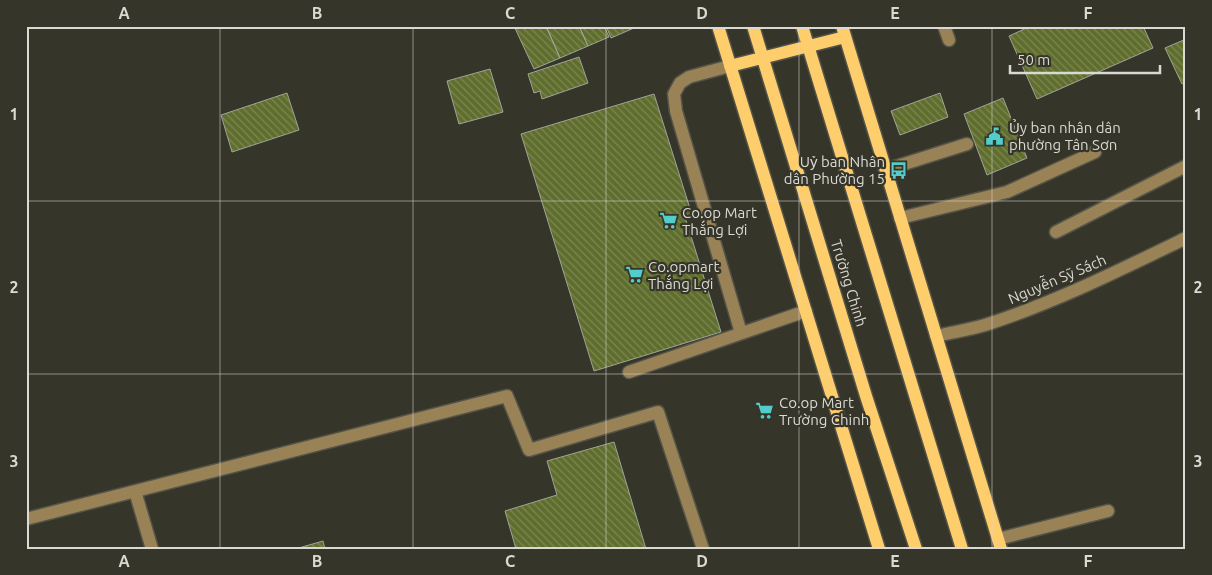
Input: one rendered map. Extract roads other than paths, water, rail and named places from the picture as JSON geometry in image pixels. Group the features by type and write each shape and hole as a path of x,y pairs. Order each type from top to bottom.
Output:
{"main road":[{"path":"718,26 879,549"},
{"name":"Trường Chinh","path":"753,26 866,396 916,549"},
{"name":"Trường Chinh","path":"802,26 962,549"},
{"path":"730,66 808,46 843,32 999,544"}],"street":[{"path":"944,26 949,40"},
{"path":"730,66 689,77 680,83 674,94 682,129 741,333"},
{"path":"886,170 967,144"},
{"path":"900,218 1007,192 1095,152"},
{"path":"1056,232 1186,166"},
{"name":"Nguyễn Sỹ Sách","path":"936,336 983,326 1076,291 1186,238"},
{"path":"628,372 806,311"},
{"path":"26,519 508,396 528,450 658,412 703,549"},
{"path":"135,491 152,549"},
{"path":"999,544 1108,511"}],"place":[{"name":"Ủy ban nhân dân phường Tân Sơn","path":"995,136"},
{"name":"Uỷ ban Nhân dân Phường 15","path":"899,170"},
{"name":"Co.op Mart Thắng Lợi","path":"668,221"},
{"name":"Co.opmart Thắng Lợi","path":"634,275"},
{"name":"Co.op Mart Trường Chinh","path":"765,411"}]}
